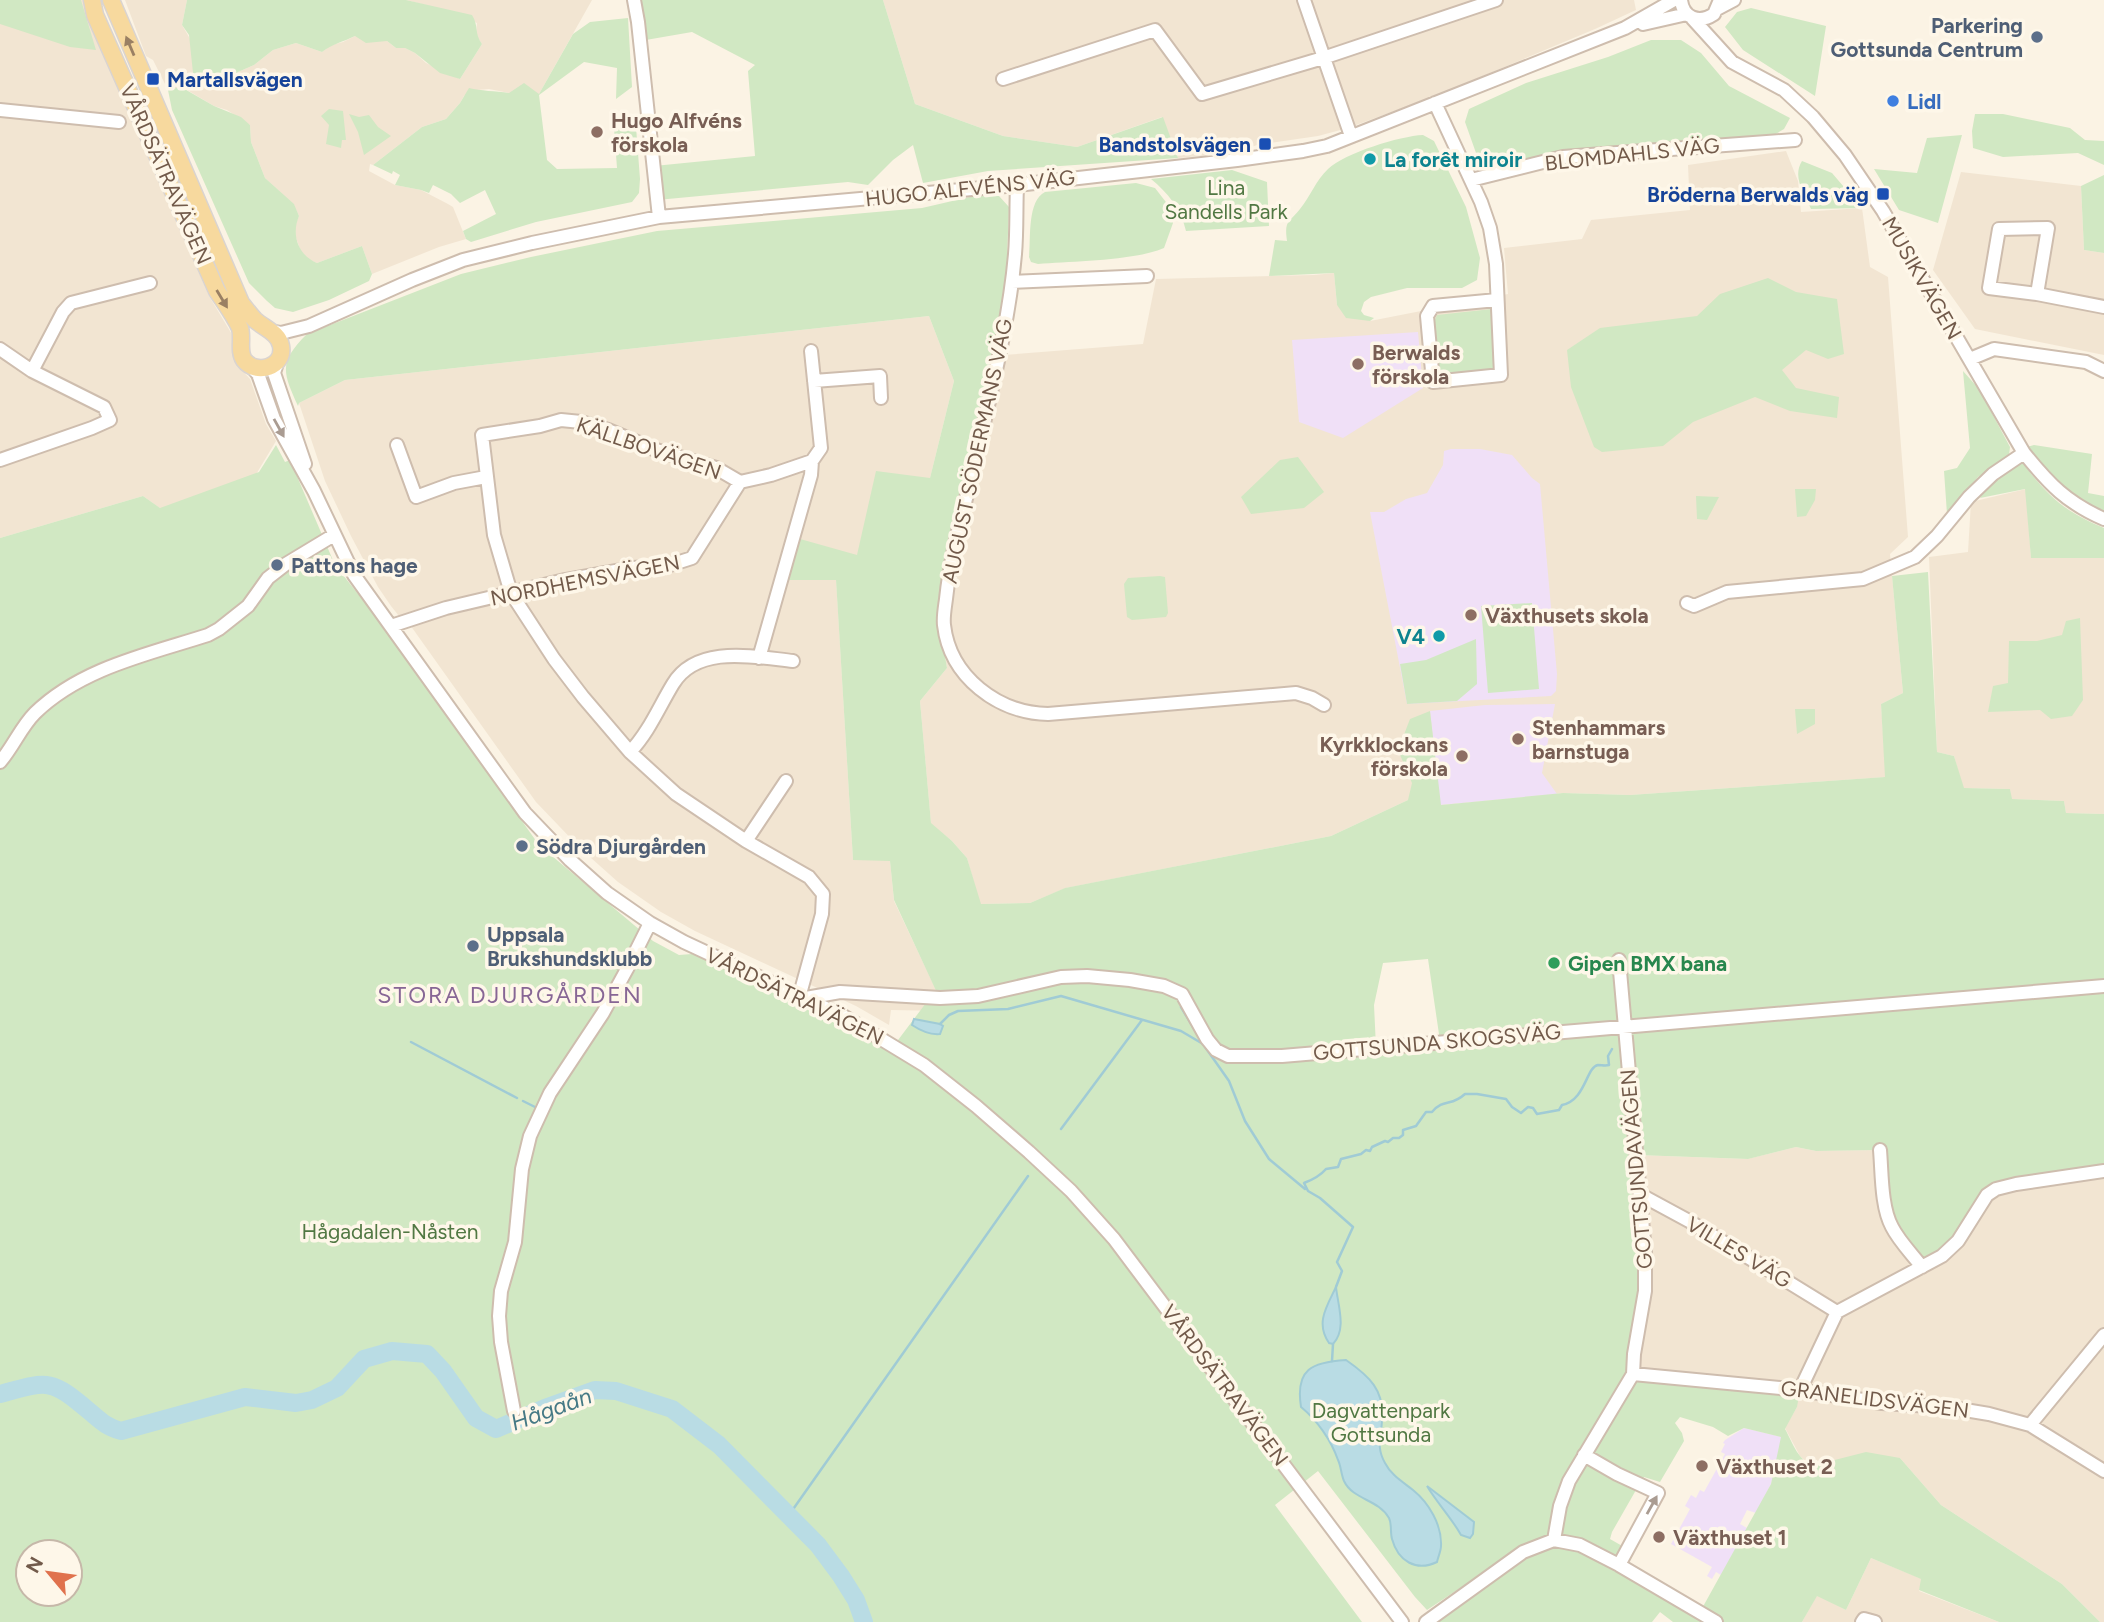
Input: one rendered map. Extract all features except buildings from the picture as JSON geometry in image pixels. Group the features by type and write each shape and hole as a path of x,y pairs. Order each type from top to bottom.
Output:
{"main road":[{"name":"VÅRDSÄTRAVÄGEN","path":"92,0 95,15 217,291 241,331 241,346"},
{"name":"VÅRDSÄTRAVÄGEN","path":"111,0 242,303 253,318 267,329"},
{"path":"267,329 278,337 279,356 265,369 251,366 244,360 241,346 247,335 254,330 267,329"}],"street":[{"path":"634,0 659,217"},
{"path":"1304,0 1350,136"},
{"path":"1003,79 1155,30 1202,93 1323,58 1496,0"},
{"name":"HUGO ALFVÉNS VÄG","path":"279,356 297,334 309,326 463,260 659,217 1017,185 1327,146 1625,28 1674,0"},
{"path":"1681,0 1683,9 1689,16"},
{"name":"HUGO ALFVÉNS VÄG","path":"1625,28 1689,16 1704,19 1717,8 1734,0"},
{"path":"1717,8 1714,24 1722,51"},
{"name":"MUSIKVÄGEN","path":"1689,16 1732,62 1784,90 1813,117 1845,155 1883,212 2024,453 2059,494 2104,519"},
{"path":"1435,103 1490,228 1496,264 1501,375 1433,382 1427,316 1433,306 1497,300"},
{"path":"0,110 119,122"},
{"name":"BLOMDAHLS VÄG","path":"1471,180 1563,157 1795,140"},
{"name":"AUGUST SÖDERMANS VÄG","path":"1017,185 1016,252 1000,353 949,573 944,624 955,657 965,675 978,689 999,702 1031,714 1296,693 1324,705"},
{"path":"2037,295 2048,228 1999,229 1989,288 2104,307"},
{"path":"1012,282 1147,276"},
{"path":"32,371 63,312 71,303 150,283"},
{"name":"HUGO ALFVÉNS VÄG","path":"267,329 281,333 309,326"},
{"path":"0,349 32,371 104,408 110,420 0,460"},
{"path":"1970,359 1994,349 2086,362 2104,371"},
{"path":"759,658 813,461 821,448 811,351"},
{"name":"VÅRDSÄTRAVÄGEN","path":"279,356 274,373 314,491"},
{"name":"VÅRDSÄTRAVÄGEN","path":"251,366 258,374 274,419 314,491 354,575 525,813 570,860 607,893 650,923 684,942 845,1017 924,1065 985,1113 1071,1191 1114,1239 1402,1622"},
{"path":"814,381 880,376 881,398"},
{"name":"KÄLLBOVÄGEN","path":"803,996 822,914 823,894 809,877 746,841 676,794 630,752 554,659 511,593 495,535 482,435 561,420 581,422 656,450 716,468 740,482 813,461"},
{"path":"397,444 416,496 454,483 486,477"},
{"path":"1688,603 1694,606 1727,592 1863,579 1914,557 1937,536 1969,497 1993,474 2024,453"},
{"name":"NORDHEMSVÄGEN","path":"391,626 446,608 565,580 632,568 667,566 692,558 740,482"},
{"path":"0,762 32,716 48,701 110,666 208,635 219,629 248,606 268,578 334,535"},
{"path":"630,752 642,739 675,680 698,661 724,656 793,661"},
{"path":"746,841 786,781"},
{"path":"514,1411 499,1316 501,1291 514,1242 522,1169 530,1136 550,1094 609,1002 650,923"},
{"name":"GOTTSUNDAVÄGEN","path":"1554,1540 1560,1506 1569,1480 1633,1374 1633,1354 1645,1291 1641,1195 1630,1101 1619,960"},
{"name":"GOTTSUNDA SKOGSVÄG","path":"803,996 840,992 940,998 978,996 1061,977 1087,976 1130,980 1164,986 1182,994 1216,1050 1228,1056 1282,1056 2104,986"},
{"path":"1880,1150 1888,1221 1922,1267"},
{"path":"1800,1390 1837,1312 1942,1256 1958,1241 1987,1195 1996,1189 2016,1184 2104,1171"},
{"name":"VILLES VÄG","path":"1641,1195 1689,1220 1837,1312"},
{"path":"2030,1425 2104,1335"},
{"name":"GRANELIDSVÄGEN","path":"1633,1374 1800,1390 1882,1403 1958,1408 1989,1414 2030,1425 2104,1471"},
{"path":"1584,1455 1658,1493 1619,1565"},
{"path":"1426,1622 1523,1552 1554,1540 1580,1545 1716,1622"},
{"path":"1862,1622 1864,1619 1875,1622"}],"shaded area":[{"path":"0,0 83,0 88,19 209,296 233,336 236,364 250,379 266,424 276,441 249,486 172,517 143,496 0,538"},
{"path":"125,0 187,0 182,25 213,79 231,77 254,65 273,50 296,43 322,52 331,45 355,36 387,41 396,48 405,48 426,63 460,79 482,44 476,35 477,23 449,11 406,0 592,0 539,94 477,90 464,96 446,119 422,127 373,165 370,164 369,171 395,185 421,190 453,207 466,239 372,274 362,246 317,263 301,252 294,227 299,216 294,205 265,178 251,142 250,125 182,87 168,90 153,60 146,56"},
{"path":"883,0 1634,0 1636,10 1435,96 1348,128 1318,136 1257,145 1238,152 1178,158 1162,117 1077,147 1003,136 915,104"},
{"path":"1786,151 1798,181 1801,212 1862,208 1870,267 1888,277 1908,537 1890,554 1903,693 1881,704 1886,777 1630,795 1563,793 1440,805 1408,800 1331,836 1066,888 1030,903 980,904 967,858 931,824 920,701 947,668 939,621 1004,355 1143,344 1156,279 1334,273 1337,305 1370,321 1508,294 1504,248 1582,239 1591,220 1690,210 1688,165"},
{"path":"1961,172 2081,186 2084,250 2104,253 2104,355 1975,329 1933,270"},
{"path":"929,316 954,381 930,478 857,555 783,580 836,579 853,860 890,860 894,901 946,1011 891,1010 889,1025 856,1006 695,931 661,912 618,882 581,849 536,802 403,615 399,616 378,587 325,481 299,403 345,380"},
{"name":"Berwalds förskola","path":"1418,332 1423,388 1343,438 1299,422 1292,340"},
{"name":"Växthusets skola","path":"1480,449 1512,455 1540,484 1557,674 1556,691 1551,696 1407,704 1370,512 1384,512 1406,499 1427,493 1443,465 1444,451"},
{"path":"2026,489 2031,558 2104,558 2104,814 2066,813 2064,801 2011,799 2010,789 1963,788 1954,756 1937,752 1929,557 1968,552 1971,502"},
{"path":"1555,704 1542,773 1557,794 1440,805 1430,711 1485,705"},
{"path":"1796,1147 1816,1151 1880,1150 1987,1195 2104,1171 2104,1622 2100,1622 2062,1584 1941,1505 1900,1458 1809,1465 1800,1456 1785,1428 1797,1407 1633,1374 1645,1291 1636,1155 1747,1159"},
{"path":"1744,1428 1782,1437 1771,1484 1756,1513 1747,1510 1740,1524 1747,1528 1721,1575 1716,1572 1712,1579 1707,1576 1712,1567 1671,1544 1690,1509 1685,1506 1691,1495 1696,1498 1700,1490 1704,1492 1725,1454 1721,1452 1725,1444 1723,1443"},
{"path":"1871,1558 1922,1579 1919,1591 1999,1622 1802,1622 1817,1595 1846,1610"}],"green space":[{"path":"0,0 81,0 96,50 70,47 0,24"},
{"path":"187,0 406,0 472,15 482,44 460,79 440,73 405,48 396,48 387,41 366,43 355,36 322,52 296,43 273,50 231,78 203,81 198,80 193,73 189,35 182,25"},
{"path":"634,0 883,0 915,104 1003,136 1077,147 1163,117 1178,158 988,171 923,183 913,145 868,185 848,182 657,200 654,166 755,156 748,71 755,65 692,32 640,41"},
{"path":"1751,8 1826,26 1815,96 1743,50 1725,27 1737,12"},
{"path":"628,18 632,87 616,99 617,68 584,62 539,95 547,160 557,169 617,168 614,128 636,127 640,179 639,193 632,202 536,222 471,242 466,239 463,231 496,214 485,190 460,203 451,194 433,185 429,193 395,185 400,175 373,165 422,127 446,119 469,88 509,93 524,83 539,94 573,34 590,22"},
{"path":"1651,40 1681,40 1701,53 1729,86 1790,118 1784,129 1774,135 1563,157 1521,166 1481,167 1465,122 1469,109 1526,83"},
{"path":"181,87 214,106 241,117 250,125 251,142 265,178 294,204 299,216 296,237 305,255 317,263 362,246 372,274 369,281 329,300 293,312 275,308 249,283 172,110 168,90"},
{"path":"329,109 343,111 346,140 342,140 341,148 326,144 329,125 321,116"},
{"path":"349,114 359,117 369,115 378,127 391,136 364,155 358,132"},
{"path":"1975,114 2003,114 2070,128 2085,140 2104,141 2104,165 2078,153 2003,157 1973,148"},
{"path":"1423,135 1434,141 1466,207 1480,258 1477,280 1462,288 1407,288 1371,297 1364,302 1361,311 1374,318 1370,321 1346,318 1337,305 1334,273 1269,276 1275,240 1287,241 1288,222 1328,169 1373,146"},
{"path":"1962,135 1938,223 1899,210 1874,169 1917,173 1927,138"},
{"path":"1802,161 1832,173 1862,208 1811,209 1799,179"},
{"name":"Lina Sandells Park","path":"1232,170 1267,182 1269,226 1186,231 1173,202 1151,179"},
{"path":"2104,175 2104,253 2084,250 2081,186"},
{"path":"1136,183 1155,188 1169,206 1173,223 1164,248 1120,258 1038,264 1031,262 1030,230 1033,212 1035,203 1045,192"},
{"name":"Hågadalen-Nåsten","path":"987,193 999,196 1009,207 1006,284 994,355 939,621 947,668 920,701 931,823 967,858 981,904 1030,903 1065,888 1331,836 1408,800 1412,783 1398,750 1410,719 1430,711 1441,805 1563,793 1630,795 1885,777 1881,704 1903,693 1892,576 1928,572 1937,752 1954,756 1964,788 2010,789 2012,799 2064,801 2066,813 2104,814 2104,1171 1996,1189 1958,1241 1922,1267 1893,1230 1880,1150 1816,1151 1796,1147 1748,1159 1637,1155 1642,1261 1627,1377 1575,1459 1555,1497 1547,1542 1580,1545 1700,1612 1771,1484 1781,1437 1744,1428 1728,1436 1713,1427 1680,1417 1675,1423 1684,1441 1660,1482 1644,1477 1640,1483 1612,1532 1610,1539 1624,1547 1613,1557 1567,1537 1556,1529 1560,1506 1633,1374 1800,1390 1797,1407 1785,1429 1805,1461 1815,1465 1866,1452 1900,1458 1941,1505 2062,1584 2100,1622 1999,1622 1919,1590 1921,1579 1871,1558 1846,1610 1817,1596 1802,1622 1673,1622 1660,1612 1652,1622 1426,1622 1498,1563 1427,1610 1318,1471 1275,1505 1362,1622 0,1622 0,538 143,496 160,508 259,472 276,445 285,462 290,460 335,565 378,619 539,845 653,941 679,955 692,954 818,1010 889,1052 932,995 938,995 894,900 890,861 853,860 836,580 782,580 793,537 857,555 876,471 930,478 954,381 929,316 345,380 299,403 298,406 289,384 286,375 288,360 307,334 461,274 657,231 922,208","holes":["1428,959 1440,1041 1376,1047 1374,1005 1383,963"]},
{"path":"1768,278 1796,292 1837,299 1844,354 1828,359 1806,350 1782,370 1796,388 1839,397 1837,418 1790,411 1755,397 1693,422 1663,446 1602,452 1594,447 1571,387 1567,350 1600,328 1697,316 1720,294"},
{"path":"1492,309 1494,370 1442,376 1437,372 1434,322 1437,315"},
{"path":"1963,371 1979,389 2010,447 2009,455 1978,477 1947,514 1944,471 1957,468 1970,448"},
{"path":"2034,445 2092,454 2088,493 2104,496 2104,512 2070,492 2052,476 2027,447"},
{"path":"1298,457 1324,492 1304,508 1251,514 1241,497 1280,460"},
{"path":"2021,461 2057,501 2077,515 2104,528 2104,558 2031,558 2025,489 1980,498 1993,474"},
{"path":"1795,489 1816,489 1815,500 1806,516 1797,517"},
{"path":"1696,496 1719,497 1707,520 1697,519"},
{"path":"1165,577 1166,617 1132,620 1127,617 1124,584 1128,578"},
{"path":"1532,603 1539,689 1488,693 1481,606"},
{"path":"2080,618 2083,700 2072,716 2051,719 2040,710 1988,712 1993,686 2008,683 2009,641 2037,641 2062,635 2066,621"},
{"path":"1476,639 1477,684 1457,701 1407,704 1400,664 1426,660"},
{"path":"1795,709 1815,709 1815,724 1797,734"}],"water":[{"path":"914,1019 940,1024 943,1026 940,1034 915,1027 912,1025"},
{"path":"1336,1287 1341,1324 1333,1344 1329,1343 1325,1336 1323,1322"},
{"path":"1346,1360 1368,1378 1378,1392 1382,1410 1380,1447 1385,1463 1394,1475 1424,1501 1437,1522 1441,1546 1437,1562 1422,1566 1403,1559 1392,1539 1389,1518 1379,1507 1348,1487 1327,1438 1313,1418 1301,1407 1301,1384 1308,1370 1324,1363"},
{"path":"1427,1486 1474,1522 1470,1538 1461,1535"}],"waterway":[{"path":"940,1024 958,1011 1008,1009 1061,996 1181,1031 1203,1044 1229,1081 1245,1121 1269,1159 1305,1189"},
{"path":"1181,1007 1199,1037"},
{"path":"1061,1129 1142,1020"},
{"path":"411,1042 517,1098"},
{"path":"1336,1287 1342,1271 1337,1262 1353,1227 1308,1191 1304,1183 1316,1178 1326,1169 1338,1167 1341,1159 1370,1151 1372,1147 1385,1141 1399,1138 1403,1135 1403,1130 1416,1126 1426,1112 1432,1112 1440,1105 1465,1094 1506,1099 1521,1113 1528,1107 1533,1108 1537,1114 1559,1110 1581,1091 1594,1067 1609,1065 1608,1056 1612,1049"},
{"path":"523,1101 537,1108"},
{"path":"789,1515 1028,1176"},
{"path":"1332,1361 1333,1344"},
{"name":"Hågaån","path":"0,1394 48,1385 65,1393 104,1423 121,1431 245,1397 296,1403 312,1400 337,1388 364,1359 392,1351 427,1354 443,1371 476,1418 496,1429 595,1390 616,1391 672,1409 719,1445 818,1545 856,1600 864,1622"}],"place":[{"name":"Parkering Gottsunda Centrum","path":"2037,37"},
{"name":"Martallsvägen","path":"153,79"},
{"name":"Lidl","path":"1893,101"},
{"name":"Hugo Alfvéns förskola","path":"597,132"},
{"name":"Bandstolsvägen","path":"1265,144"},
{"name":"La forêt miroir","path":"1370,159"},
{"name":"Bröderna Berwalds väg","path":"1883,194"},
{"name":"Berwalds förskola","path":"1358,364"},
{"name":"Pattons hage","path":"277,565"},
{"name":"Växthusets skola","path":"1471,615"},
{"name":"V4","path":"1439,636"},
{"name":"Stenhammars barnstuga","path":"1518,739"},
{"name":"Kyrkklockans förskola","path":"1462,756"},
{"name":"Södra Djurgården","path":"522,846"},
{"name":"Uppsala Brukshundsklubb","path":"473,946"},
{"name":"Gipen BMX bana","path":"1554,963"},
{"name":"Växthuset 2","path":"1702,1466"},
{"name":"Växthuset 1","path":"1659,1537"}],"district":[{"name":"STORA DJURGÅRDEN","path":"510,995"}],"park label":[{"name":"Dagvattenpark Gottsunda","path":"1381,1422"}]}
